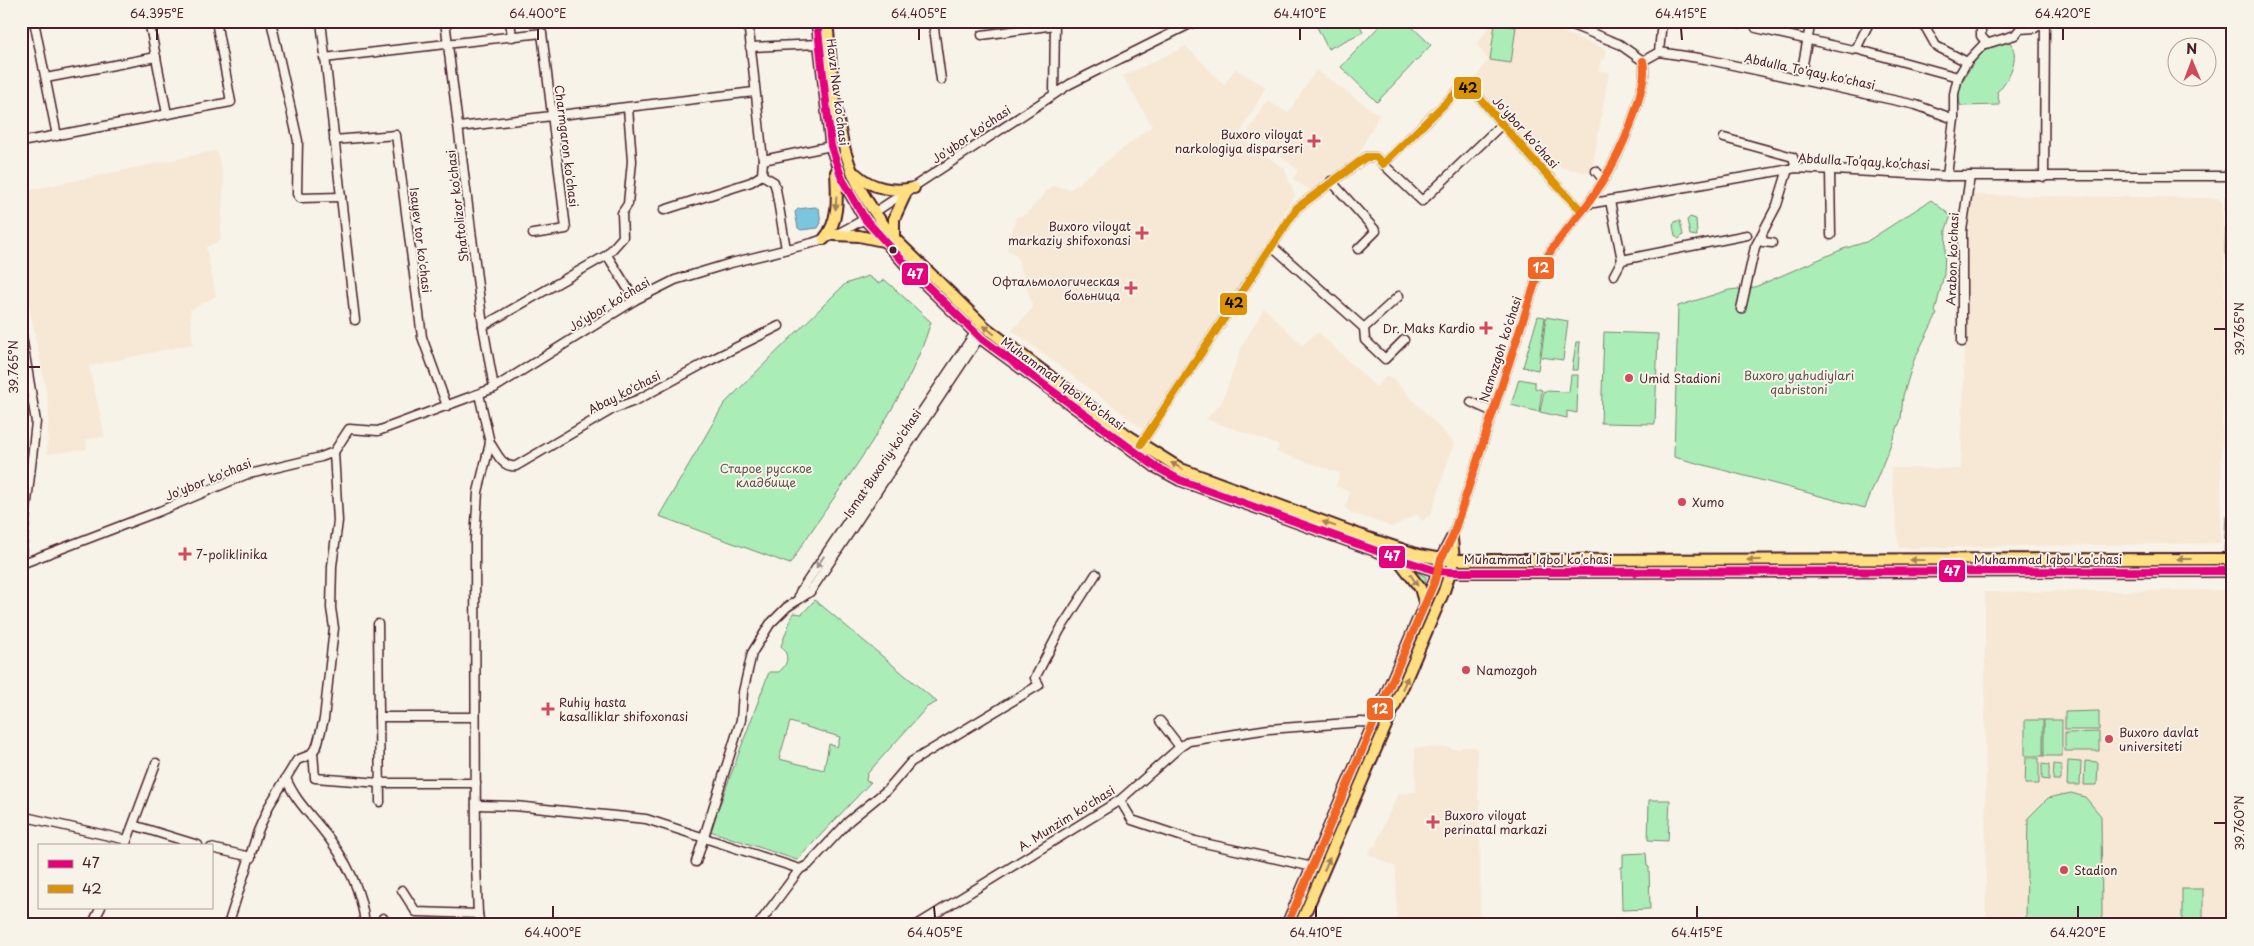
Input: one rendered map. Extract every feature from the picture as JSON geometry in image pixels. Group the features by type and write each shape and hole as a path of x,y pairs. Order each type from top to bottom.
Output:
{"main road":[{"name":"Havzi Nav ko'chasi","path":"817,21 831,146 847,190 864,218"},
{"name":"Havzi Nav ko'chasi","path":"827,21 837,115 851,168 875,212"},
{"path":"824,239 831,229 836,210 836,163"},
{"path":"851,168 867,182 880,188 914,188"},
{"path":"835,235 889,240 894,219 905,195"},
{"name":"Jo'ybor ko'chasi","path":"864,218 875,212"},
{"name":"Muhammad Iqbol ko'chasi","path":"875,212 889,240 978,336 1156,467 1172,476 1396,558 1437,571 2233,571"},
{"name":"Muhammad Iqbol ko'chasi","path":"864,218 985,327 1142,444 1181,469 1419,555 1454,560 2233,559"},
{"name":"Namozgoh ko'chasi","path":"1287,925 1376,723 1425,606 1441,559 1452,538"},
{"name":"Namozgoh ko'chasi","path":"1300,925 1451,572 1454,560 1452,538"},
{"path":"1396,558 1420,588 1425,606"},
{"path":"1311,871 1318,885"}],"street":[{"path":"34,21 57,136"},
{"path":"149,21 167,114"},
{"path":"21,142 231,102 216,21"},
{"path":"271,21 298,141 297,194 300,198 306,199 340,197"},
{"path":"321,21 355,320"},
{"name":"Shaftolizor ko'chasi","path":"445,21 483,326 494,388"},
{"path":"324,58 448,46 512,37 510,21"},
{"path":"748,21 754,92 763,160 762,175"},
{"path":"933,21 941,80"},
{"name":"Jo'ybor ko'chasi","path":"875,212 905,195 1054,94 1076,81 1196,21"},
{"path":"1562,21 1619,44 1632,51 1643,61 1659,52 1662,21"},
{"path":"1800,80 1811,21"},
{"path":"1856,48 1870,21"},
{"path":"1922,21 1936,46 1967,62"},
{"path":"1981,21 1981,36 1986,42"},
{"path":"1947,176 1954,118 1954,76 1986,42 2015,35 2020,30 2035,28 2045,21"},
{"path":"2045,21 2044,176 2233,176"},
{"path":"982,35 1055,23 1054,94"},
{"path":"1756,28 1808,41 1853,50 1856,48 1954,76"},
{"name":"Charmgaron ko'chasi","path":"512,37 542,33 566,228 533,234"},
{"path":"750,47 819,44"},
{"name":"Abdulla To'qay ko'chasi","path":"1659,52 1916,105 1954,118"},
{"path":"46,78 156,57"},
{"name":"Namozgoh ko'chasi","path":"1452,538 1538,274 1547,257 1585,207 1620,150 1632,123 1644,75 1643,61"},
{"name":"Jo'ybor ko'chasi","path":"1383,164 1462,87 1469,88 1501,125 1585,207"},
{"path":"459,127 754,92"},
{"path":"483,326 607,256 623,237 622,212 628,204 632,161 628,108"},
{"path":"1142,444 1297,208 1331,181 1366,157 1376,157 1422,201 1501,125"},
{"name":"Isayev tor ko'chasi","path":"334,140 396,135 422,337 447,406"},
{"path":"1724,138 1792,156 1795,159 1777,205 1755,248 1741,309"},
{"path":"763,160 831,146"},
{"name":"Abdulla To’qay ko’chasi","path":"1585,207 1792,168 1947,176 2044,176"},
{"path":"1830,170 1831,235"},
{"path":"1596,171 1603,179"},
{"path":"664,210 751,182 762,175"},
{"path":"762,175 774,182 786,249"},
{"name":"Arabon ko'chasi","path":"1962,342 1962,231 1970,176"},
{"path":"1331,181 1376,231 1358,249"},
{"path":"1610,201 1622,260 1614,275"},
{"name":"Jo'ybor ko'chasi","path":"21,564 160,511 245,475 321,457 334,452 348,429 378,431 494,388 636,300 675,280 731,263 824,239 835,235 864,218"},
{"path":"1622,260 1747,235"},
{"path":"1762,236 1763,242 1772,243"},
{"path":"1273,247 1364,328 1365,340 1385,359 1404,340"},
{"path":"607,256 636,300"},
{"path":"1364,328 1399,296"},
{"name":"Abay ko'chasi","path":"490,443 502,462 506,465 516,466 613,409 637,400 779,326"},
{"path":"21,555 36,422 22,334"},
{"name":"Ismat Buxoriy ko'chasi","path":"696,862 742,720 743,692 752,653 770,624 786,607 798,600 800,592 978,336"},
{"path":"479,394 490,443 478,492 475,539 474,716 478,914 480,925"},
{"path":"1471,402 1493,412"},
{"path":"228,925 269,806 296,760 313,752 317,746 324,719 334,628 331,608 332,566 338,521 334,452"},
{"path":"758,925 800,869 808,865 849,822 887,790 911,762 1039,685 1035,678 1056,638 1096,574"},
{"path":"378,624 380,802"},
{"path":"379,717 474,716"},
{"path":"1160,721 1180,747"},
{"name":"A. Munzim ko'chasi","path":"917,925 1120,800 1180,747 1190,741 1269,729 1360,722 1376,723"},
{"path":"313,752 315,778 380,783 476,782"},
{"path":"21,816 126,842 156,763"},
{"path":"286,778 291,791 339,851 357,890 365,925"},
{"path":"1120,800 1132,820 1195,842 1311,871"},
{"path":"476,805 515,806 646,819 800,869"},
{"path":"133,825 195,844"},
{"path":"212,848 251,857"},
{"path":"402,890 416,912 478,914"},
{"path":"92,925 100,908"}],"shaded area":[{"path":"1494,21 1534,21 1606,49 1605,60 1601,59 1599,71 1609,72 1592,169 1593,174 1541,163 1473,82 1488,60 1477,44"},
{"name":"Buxoro viloyat markaziy shifoxonasi","path":"1186,46 1224,85 1235,69 1266,87 1238,137 1284,168 1295,195 1239,289 1143,429 1012,330 1033,308 1017,255 1007,250 1016,217 1025,215 1052,186 1071,189 1152,126 1123,76"},
{"name":"Buxoro viloyat narkologiya disparseri","path":"1316,70 1379,115 1360,152 1312,191 1293,179 1298,170 1248,131 1268,101 1288,113"},
{"path":"214,151 217,152 224,180 220,241 206,247 216,296 190,310 193,344 89,366 105,437 86,439 87,449 47,454 49,406 21,264 21,192"},
{"path":"1970,195 2218,198 2222,202 2225,267 2220,543 1899,548 1891,468 1961,469"},
{"path":"1264,308 1302,345 1318,332 1376,387 1387,376 1393,379 1454,443 1431,514 1422,521 1417,514 1392,527 1350,512 1345,507 1350,492 1336,486 1340,473 1277,452 1279,445 1206,419 1222,402 1242,346"},
{"name":"Buxoro davlat universiteti","path":"2233,590 2233,925 1986,925 1985,592"},
{"name":"Buxoro viloyat perinatal markazi","path":"1449,747 1450,749 1460,749 1461,747 1477,747 1478,800 1480,800 1480,925 1397,925 1396,867 1368,854 1372,846 1375,846 1398,793 1416,792 1415,748"}],"green space":[{"path":"1314,21 1358,21 1363,32 1328,49"},
{"path":"1384,21 1406,21 1431,45 1377,102 1341,67"},
{"path":"1495,24 1516,27 1511,63 1490,60"},
{"path":"2008,40 2012,46 2014,60 2009,75 1997,92 2000,105 1961,106 1959,91 1966,74 1987,45"},
{"path":"2226,196 2228,196 2227,258 2225,253"},
{"name":"Buxoro yahudiylari qabristoni","path":"1931,200 1951,216 1946,229 1944,274 1935,312 1937,314 1914,360 1903,396 1901,419 1865,508 1674,457 1678,306 1729,290 1755,287 1843,249 1866,242"},
{"path":"1690,217 1696,219 1697,236 1690,235 1687,220"},
{"path":"1676,221 1680,221 1683,235 1679,239 1675,236 1673,225"},
{"name":"Старое русское кладбище","path":"868,276 878,283 885,280 931,322 919,355 887,417 790,564 659,516 724,404 845,284"},
{"path":"1538,316 1545,317 1538,370 1523,367"},
{"path":"1546,317 1568,321 1563,360 1541,357"},
{"name":"Umid Stadioni","path":"1604,332 1658,334 1655,424 1601,423"},
{"path":"1576,342 1580,342 1578,370 1572,370"},
{"path":"1571,375 1578,375 1577,413 1567,411 1567,418 1540,412 1544,391 1569,392"},
{"path":"1519,379 1535,382 1535,388 1542,390 1539,412 1511,405"},
{"path":"2226,515 2233,515 2233,551 2224,551"},
{"path":"1408,567 1426,577 1425,591"},
{"path":"815,600 937,702 927,707 867,774 866,781 871,782 797,860 710,831 769,672 779,672 786,663 786,653 781,646 793,613 802,614","holes":["790,722 840,737 837,747 829,744 824,770 779,759"]},
{"path":"2099,711 2099,730 2065,730 2065,712"},
{"path":"2025,720 2043,720 2043,756 2025,756"},
{"path":"2044,720 2062,720 2062,756 2044,756"},
{"path":"2099,732 2099,751 2065,751 2065,733"},
{"path":"2026,758 2039,758 2039,784 2025,784"},
{"path":"2068,761 2081,762 2080,785 2067,785"},
{"path":"2085,761 2098,762 2097,785 2084,785"},
{"path":"2042,764 2049,765 2049,780 2042,779"},
{"path":"2054,764 2061,765 2061,780 2053,780"},
{"name":"Stadion","path":"2071,793 2085,797 2101,816 2102,916 2099,925 2030,925 2026,918 2028,818 2048,798"},
{"path":"1649,800 1670,800 1668,841 1648,840"},
{"path":"1646,853 1647,866 1649,867 1650,909 1622,910 1621,867 1623,867 1623,854"},
{"path":"2182,889 2203,889 2203,925 2182,925"}],"water":[{"path":"815,207 819,209 821,223 818,228 801,230 798,228 795,212 798,209"}],"waterway":[{"path":"21,414 27,414"},
{"path":"21,510 27,473"}],"transit line":[{"name":"47","path":"817,21 831,146 842,179 865,219 910,269 982,339 1156,467 1180,480 1437,571 2233,571"},
{"name":"12","path":"1287,925 1434,583 1441,559 1452,538 1538,274 1554,247 1587,205 1618,154 1639,98 1644,75 1643,61"},
{"name":"42","path":"1141,444 1297,208 1366,157 1376,157 1383,164 1462,87 1470,89 1476,94 1582,211"}],"place":[{"name":"Buxoro viloyat narkologiya disparseri","path":"1314,141"},
{"name":"Buxoro viloyat markaziy shifoxonasi","path":"1142,233"},
{"name":"Офтальмологическая больница","path":"1131,288"},
{"name":"Dr. Maks Kardio","path":"1486,328"},
{"name":"Umid Stadioni","path":"1629,378"},
{"name":"Xumo","path":"1682,502"},
{"name":"7-poliklinika","path":"185,554"},
{"name":"Namozgoh","path":"1466,670"},
{"name":"Ruhiy hasta kasalliklar shifoxonasi","path":"548,709"},
{"name":"Buxoro davlat universiteti","path":"2109,739"},
{"name":"Buxoro viloyat perinatal markazi","path":"1433,822"},
{"name":"Stadion","path":"2064,870"}]}
